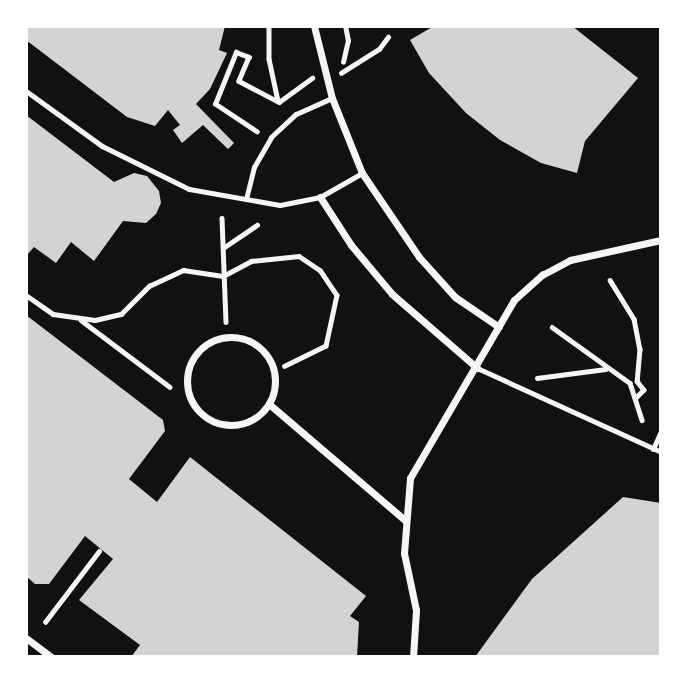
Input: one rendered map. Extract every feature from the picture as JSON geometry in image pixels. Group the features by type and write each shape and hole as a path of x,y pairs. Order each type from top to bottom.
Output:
{"street":[{"path":"314,26 332,98 362,173 419,257 456,297 499,327"},
{"path":"320,197 351,245 392,294 477,368"},
{"path":"413,657 416,610 405,559 405,520 410,478 477,368 514,300 542,275 570,260 661,240"},
{"path":"235,336 256,344 272,363 275,379 269,404 259,415 238,425 223,425 204,416 187,391 194,355 219,337 235,336"},
{"path":"269,404 405,520"},
{"path":"26,638 51,657"}],"lane":[{"path":"26,90 102,146 188,189 280,205 320,197 362,173"},
{"path":"246,199 254,167 271,137 296,114 332,98"},
{"path":"477,368 661,452"},
{"path":"653,449 661,431"}],"path":[{"path":"269,26 278,102"},
{"path":"268,33 274,26"},
{"path":"343,62 347,53 345,26"},
{"path":"278,102 313,78 359,65 388,37"},
{"path":"257,132 215,104 236,52 249,57 239,80 278,102"},
{"path":"222,218 226,322"},
{"path":"222,248 257,225"},
{"path":"26,295 53,314 80,320 121,314 149,286 183,270 223,276 251,261 278,255 299,256 320,270 337,295 326,346 285,366"},
{"path":"610,280 634,319 640,349 637,382 644,390 636,398"},
{"path":"80,320 170,387"},
{"path":"552,327 605,369 630,383 637,382"},
{"path":"537,378 605,369"},
{"path":"630,383 642,420"},
{"path":"46,622 99,551"}],"building":[{"path":"26,26 225,26 219,50 227,53 210,89 196,104 234,143 228,149 203,125 182,143 173,130 180,125 168,110 155,126 127,117 26,40"},
{"path":"434,26 572,26 638,78 585,141 577,173 541,163 500,140 466,113 429,73 410,40"},
{"path":"26,115 114,182 134,173 147,176 159,191 161,203 156,214 146,223 123,221 94,261 71,242 56,263 34,247 26,256"},
{"path":"26,315 163,420 165,431 129,479 157,502 190,457 366,596 350,616 359,622 357,657 131,657 140,645 79,600 113,559 85,536 49,584 35,584 26,576"},
{"path":"623,497 661,503 661,657 475,657 532,579"}]}
